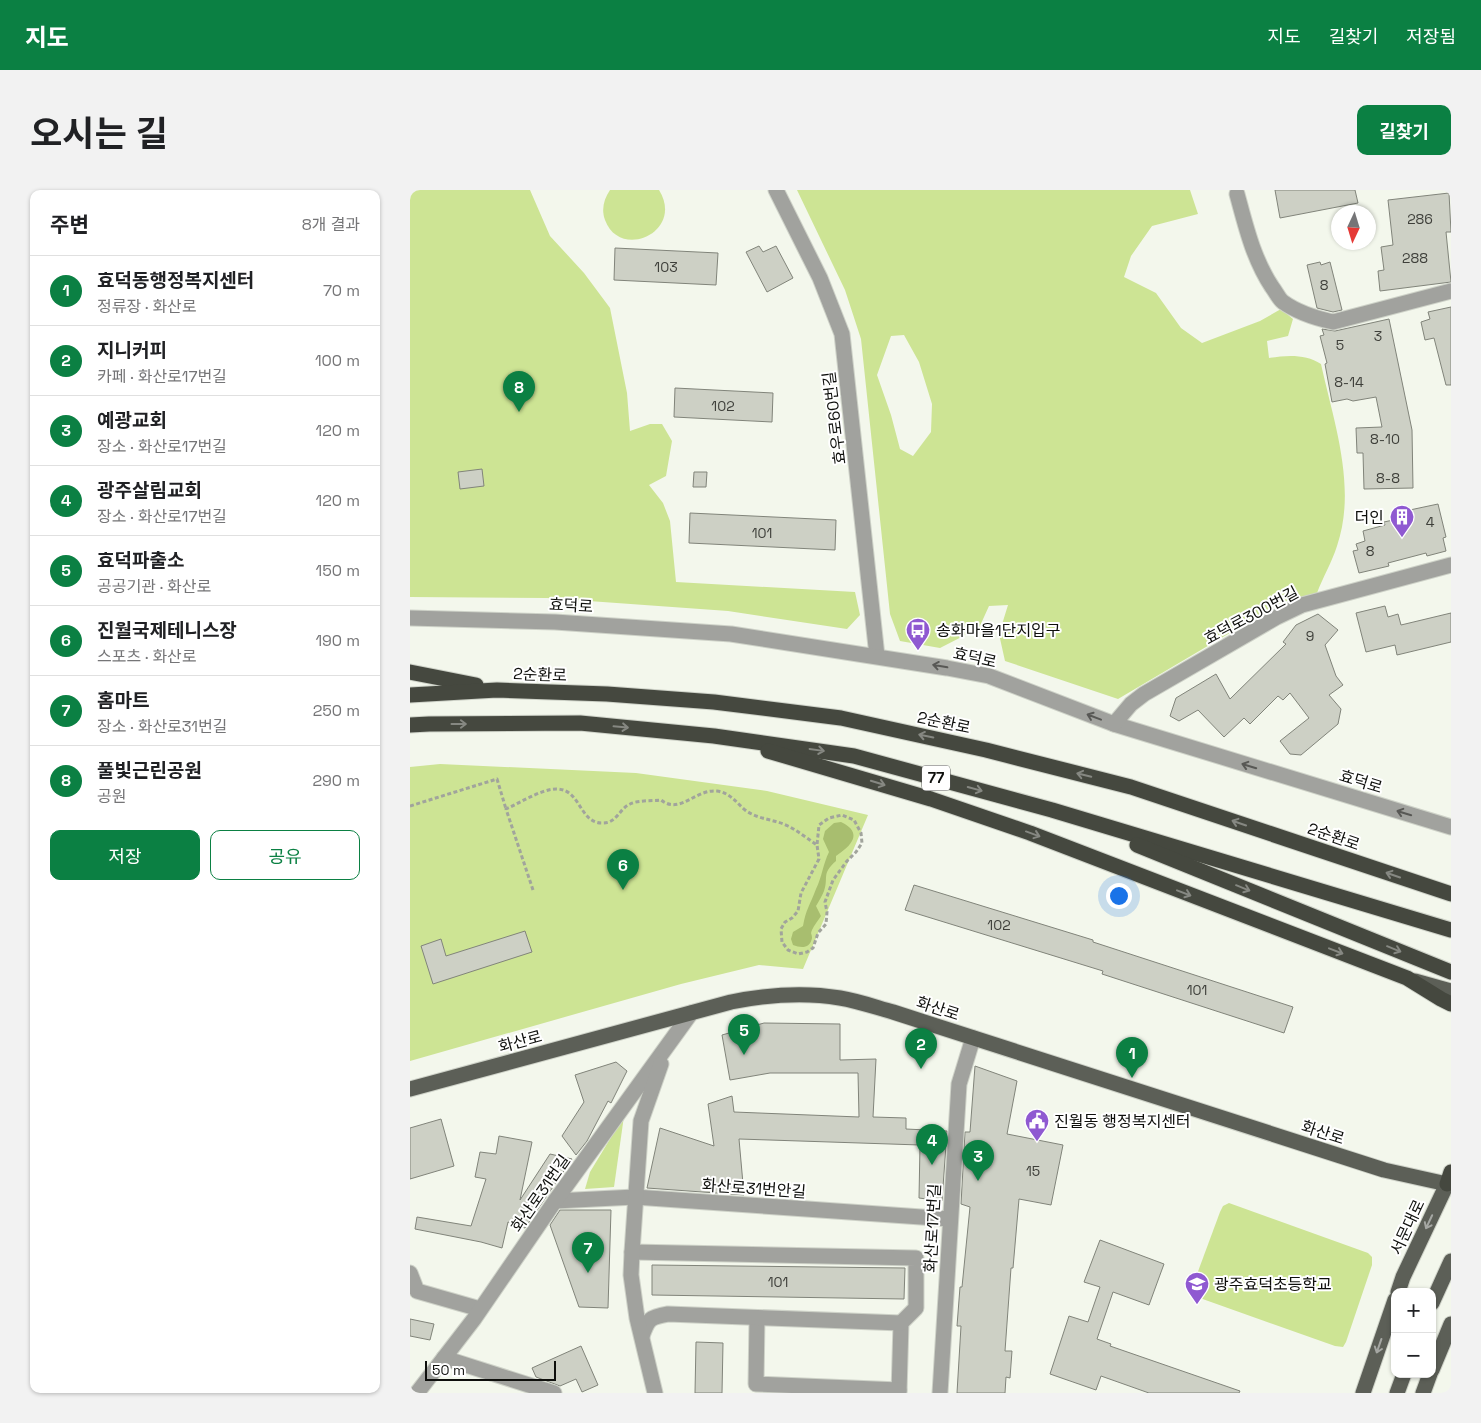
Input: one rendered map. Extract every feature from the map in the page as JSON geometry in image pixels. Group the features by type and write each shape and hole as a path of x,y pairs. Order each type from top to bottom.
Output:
{"highway":[{"path":"410,672 497,690"},
{"name":"2순환로","path":"410,695 497,690 607,694 714,702 841,718 986,750 1131,787 1445,892"},
{"name":"77","path":"410,725 580,723 714,736 854,756 1052,810 1449,930"},
{"path":"714,736 931,799 1030,833 1406,978 1451,1004"},
{"path":"1052,810 1451,972"}],"main road":[{"path":"1406,978 1451,991"},
{"name":"화산로","path":"410,1089 753,997 773,995 818,996 862,1003 1384,1170 1450,1178"},
{"name":"서문대로","path":"1399,1288 1450,1178"},
{"path":"1436,1293 1451,1261"},
{"path":"1363,1393 1391,1312"},
{"path":"1436,1360 1451,1324"},
{"path":"1397,1393 1403,1378"},
{"path":"1423,1393 1429,1378"}],"street":[{"name":"효우로60번길","path":"776,190 820,278 842,334 877,656"},
{"path":"1237,194 1253,251 1266,278 1281,301 1294,310 1333,322 1451,292"},
{"name":"효덕로300번길","path":"1114,724 1131,704 1144,694 1277,617 1302,605 1451,565"},
{"name":"효덕로","path":"410,618 555,622 731,634 877,656 990,676 1114,724 1451,827"},
{"name":"화산로31번길","path":"417,1393 691,1013"},
{"name":"화산로17번길","path":"940,1393 959,1084 973,1038"},
{"path":"655,1393 631,1275 641,1120 668,1044"},
{"name":"화산로31번안길","path":"555,1201 635,1196 950,1220"},
{"path":"632,1252 916,1258 916,1308 901,1323 899,1392 756,1384 757,1318"},
{"path":"410,1273 418,1291 480,1308"},
{"path":"642,1336 647,1321 655,1316 668,1314 901,1323"},
{"path":"444,1358 554,1393"}],"path":[{"path":"410,806 497,779 533,890"},
{"path":"506,809 546,791 558,789 572,794 586,817 601,824 612,822 630,804 660,800 667,805 675,806 702,793 724,792 759,818 787,825 817,845 819,859 802,893 798,911 792,918 784,922 781,929 782,942 788,950 798,954 814,948 818,933 826,924 828,912 825,902 833,880 862,843 861,832 854,820 842,815 829,818 819,825 817,845"}],"shaded area":[{"path":"410,190 530,190 550,236 584,273 610,308 627,393 630,431 650,424 662,424 672,441 666,476 649,485 663,503 670,521 676,582 855,592 860,615 847,629 728,611 547,598 410,597"},
{"path":"610,190 659,190 665,205 664,218 657,229 647,236 636,240 623,239 613,232 605,220 603,212"},
{"path":"797,190 1190,190 1198,214 1152,226 1131,256 1124,277 1156,293 1181,328 1202,343 1260,321 1281,309 1293,319 1288,336 1267,341 1269,358 1296,356 1309,358 1321,364 1337,432 1344,478 1345,501 1343,524 1337,546 1317,593 1282,602 1118,699 1005,661 999,634 1008,605 989,606 979,628 940,648 900,641 890,614 861,339 845,290","holes":["904,335 919,362 932,404 931,432 913,456 900,449 877,375 891,336"]},
{"path":"440,764 636,773 767,791 868,815 803,969 759,965 681,984 410,1061 410,767"},
{"path":"841,822 852,831 853,839 836,856 836,861 828,869 824,891 816,906 821,916 812,930 811,942 805,947 793,945 791,939 793,932 803,926 829,852 823,839 825,831 834,823"},
{"path":"624,1116 614,1187 585,1189 590,1172"},
{"path":"1229,1203 1368,1253 1372,1257 1372,1265 1343,1347 1335,1346 1197,1297 1192,1292 1220,1212 1223,1206"}],"building":[{"path":"1275,190 1355,190 1358,203 1331,205 1331,208 1280,218"},
{"path":"1449,193 1451,232 1446,232 1451,282 1380,291 1378,271 1384,270 1381,247 1393,245 1388,200"},
{"path":"759,246 763,252 776,246 793,278 767,292 746,252"},
{"path":"615,248 718,253 716,285 614,280"},
{"path":"1320,262 1321,265 1330,262 1342,310 1333,312 1317,308 1307,265"},
{"path":"1451,307 1451,385 1446,385 1434,338 1425,340 1421,322 1430,319 1428,312"},
{"path":"1389,319 1412,430 1413,488 1364,489 1363,453 1357,453 1356,428 1382,427 1376,397 1332,402 1325,364 1327,363 1320,336 1324,335 1322,329 1335,331"},
{"path":"675,388 773,393 772,422 674,417"},
{"path":"482,469 484,486 460,489 458,472"},
{"path":"694,472 707,472 706,487 693,487"},
{"path":"1438,504 1446,537 1443,538 1446,551 1427,556 1426,553 1388,563 1389,566 1359,573 1353,551 1358,550 1356,544 1365,541 1363,531 1385,525 1384,522 1393,520 1391,514"},
{"path":"690,513 836,520 835,550 689,543"},
{"path":"1385,606 1388,617 1398,614 1401,625 1451,613 1451,642 1397,655 1395,645 1366,652 1356,613"},
{"path":"1318,614 1338,630 1325,645 1336,676 1343,685 1329,695 1341,709 1338,724 1301,755 1290,754 1280,741 1309,718 1290,693 1283,700 1278,696 1250,724 1244,718 1224,737 1198,710 1179,721 1170,716 1176,698 1216,674 1230,699 1286,644 1283,642 1296,625"},
{"path":"914,885 1093,940 1093,942 1293,1007 1284,1033 1102,974 1103,971 905,910"},
{"path":"525,931 532,952 433,984 421,946 441,939 446,956"},
{"path":"764,1023 840,1024 840,1060 876,1059 873,1117 906,1118 906,1129 947,1131 942,1201 919,1198 920,1145 739,1139 744,1195 647,1188 660,1128 714,1146 708,1104 732,1096 734,1112 859,1117 858,1073 770,1073 730,1080 722,1035"},
{"path":"616,1062 627,1071 611,1103 608,1101 587,1141 576,1155 562,1136 584,1102 575,1075"},
{"path":"975,1066 1017,1081 1007,1134 1063,1145 1051,1205 1019,1199 1013,1268 1011,1268 1005,1351 1012,1351 1010,1378 1006,1377 1005,1393 957,1393 961,1326 957,1326 970,1207 961,1204 965,1132 970,1132"},
{"path":"441,1119 454,1166 410,1179 410,1128"},
{"path":"499,1136 532,1142 520,1200 550,1154 572,1159 525,1228 508,1222 502,1248 415,1229 417,1217 471,1226 486,1179 475,1177 480,1152 496,1154"},
{"path":"560,1210 611,1210 608,1308 579,1307 550,1225"},
{"path":"1100,1240 1164,1264 1149,1305 1113,1292 1097,1339 1111,1344 1110,1346 1240,1391 1239,1393 1149,1393 1101,1376 1096,1390 1050,1374 1069,1316 1088,1322 1100,1287 1084,1282"},
{"path":"652,1265 905,1268 904,1299 652,1295"},
{"path":"410,1319 434,1324 430,1340 410,1336"},
{"path":"696,1342 723,1343 722,1393 695,1393"},
{"path":"581,1346 598,1385 582,1392 576,1379 560,1386 536,1377 532,1368"}],"place":[{"name":"풀빛근린공원","path":"519,412"},
{"name":"더인","path":"1402,538"},
{"name":"송화마을1단지입구","path":"918,651"},
{"name":"진월국제테니스장","path":"623,890"},
{"name":"효덕파출소","path":"744,1055"},
{"name":"지니커피","path":"921,1069"},
{"name":"효덕동행정복지센터","path":"1132,1078"},
{"name":"진월동 행정복지센터","path":"1037,1142"},
{"name":"광주살림교회","path":"932,1165"},
{"name":"예광교회","path":"978,1181"},
{"name":"홈마트","path":"588,1273"},
{"name":"광주효덕초등학교","path":"1197,1305"}]}
